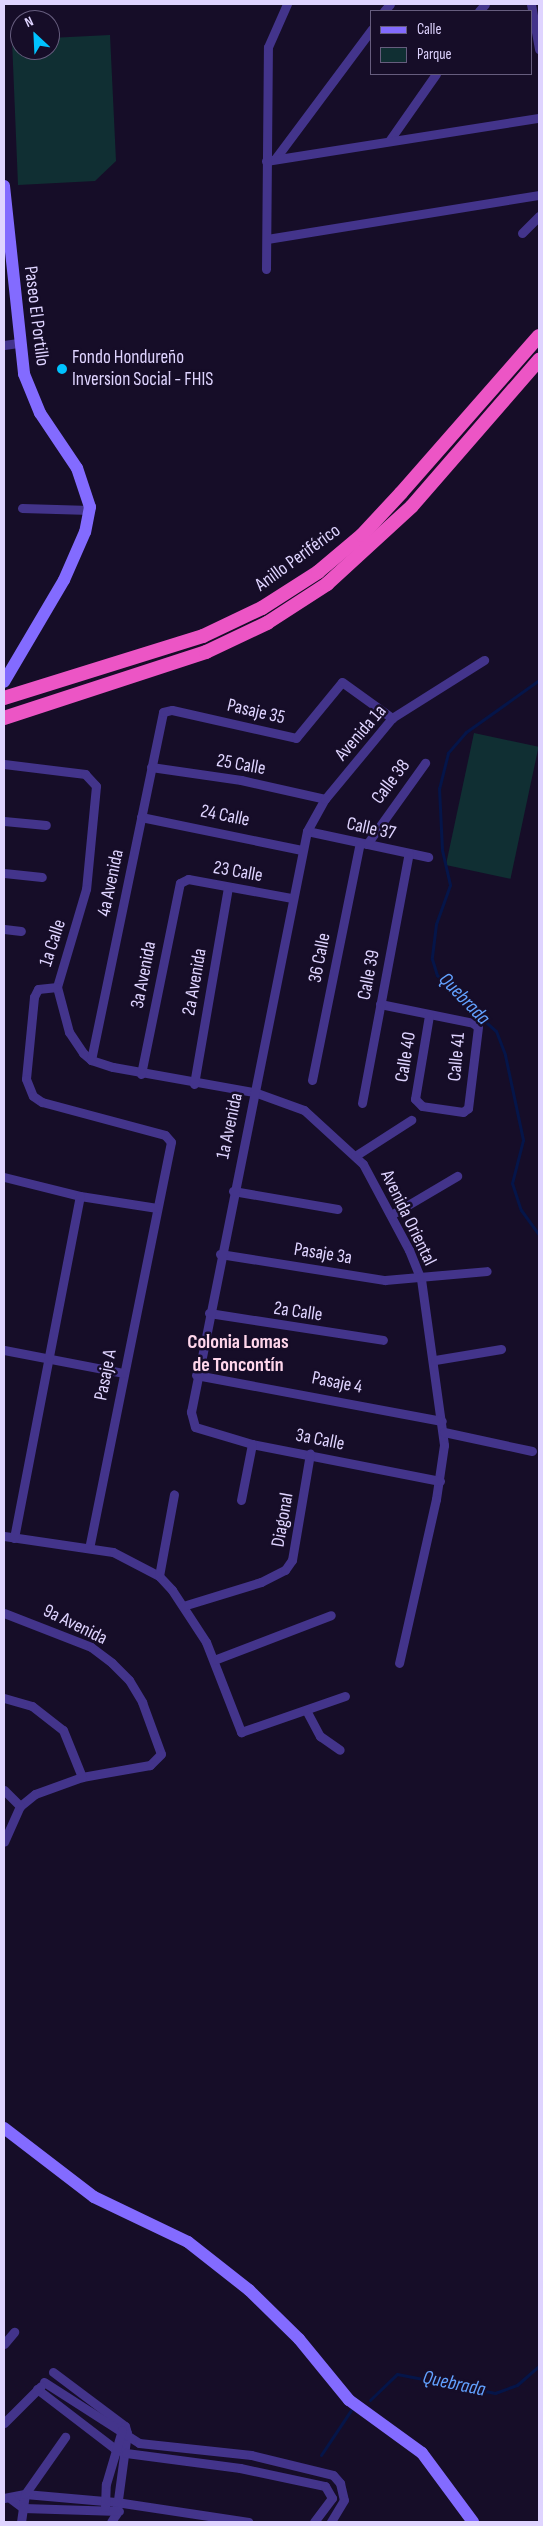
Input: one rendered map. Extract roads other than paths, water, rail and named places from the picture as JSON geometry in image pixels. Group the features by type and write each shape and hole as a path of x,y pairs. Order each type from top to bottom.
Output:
{"highway":[{"name":"Anillo Periférico","path":"4,698 203,636 262,608 318,572 362,534 402,493 539,336"},
{"name":"Anillo Periférico","path":"4,718 206,652 267,623 327,584 412,506 539,360"}],"main road":[{"name":"Paseo El Portillo","path":"4,186 18,343 31,394 78,468 87,488 90,510 85,532 64,580 6,678"},
{"path":"4,2128 94,2197 188,2242 249,2290 299,2340 349,2400 422,2452 473,2522"}],"street":[{"path":"266,269 271,160 268,47 287,4"},
{"path":"533,15 539,49"},
{"path":"271,160 370,31"},
{"path":"389,142 435,75"},
{"path":"271,160 539,118"},
{"path":"267,239 539,195"},
{"path":"522,233 539,216"},
{"path":"4,345 18,343"},
{"path":"22,508 90,510"},
{"name":"Avenida 1a","path":"307,831 325,799 392,718 484,660"},
{"name":"Pasaje 35","path":"163,712 172,710 296,738 342,682 392,718"},
{"name":"4a Avenida","path":"91,1060 163,712"},
{"name":"Calle 38","path":"363,844 425,763"},
{"name":"1a Calle","path":"4,764 85,774 96,786 86,890 57,987 36,992 28,1088 42,1102 169,1137 164,1189 157,1208"},
{"name":"25 Calle","path":"151,767 241,780 325,799"},
{"name":"24 Calle","path":"140,817 302,850"},
{"path":"4,821 46,825"},
{"name":"Calle 37","path":"307,831 428,857"},
{"name":"1a Avenida","path":"194,1427 191,1412 196,1375 307,831"},
{"name":"36 Calle","path":"312,1080 363,844"},
{"name":"Calle 39","path":"362,1103 409,853"},
{"path":"4,873 42,877"},
{"name":"23 Calle","path":"180,883 188,880 292,898"},
{"name":"3a Avenida","path":"141,1074 180,883"},
{"name":"2a Avenida","path":"194,1084 228,887"},
{"path":"4,929 21,931"},
{"path":"57,987 69,1032 91,1060"},
{"name":"Calle 41","path":"380,1004 473,1023 480,1032 468,1108 457,1113 418,1104"},
{"name":"Calle 40","path":"418,1104 429,1015"},
{"name":"Avenida Oriental","path":"91,1060 141,1074 194,1084 254,1092 304,1110 355,1156 391,1214 421,1279 444,1432 440,1481 399,1663"},
{"path":"355,1156 411,1120"},
{"path":"391,1214 457,1176"},
{"path":"4,1177 80,1196 157,1208"},
{"path":"233,1191 337,1209"},
{"path":"14,1538 80,1196"},
{"name":"Pasaje A","path":"89,1548 157,1208"},
{"name":"Pasaje 3a","path":"220,1254 385,1280 421,1279 487,1272"},
{"name":"2a Calle","path":"208,1314 384,1340"},
{"path":"434,1360 501,1349"},
{"path":"4,1350 50,1357 123,1373"},
{"name":"Pasaje 4","path":"196,1375 442,1421"},
{"name":"3a Calle","path":"194,1427 252,1444 440,1481"},
{"path":"444,1432 532,1451"},
{"path":"241,1500 252,1444"},
{"name":"Diagonal","path":"183,1606 261,1582 285,1570 292,1560 310,1454"},
{"path":"159,1576 174,1494"},
{"path":"4,1536 113,1552 159,1576 183,1606 214,1660 241,1732 345,1696"},
{"name":"9a Avenida","path":"4,1612 91,1647 112,1663 129,1680 142,1702 160,1749 160,1759 150,1765 82,1778"},
{"path":"214,1660 331,1615"},
{"path":"4,1698 32,1706 63,1730 82,1778 49,1788 20,1806 4,1842"},
{"path":"306,1710 320,1736 340,1750"},
{"path":"4,1790 20,1806"},
{"path":"4,2344 14,2332"},
{"path":"4,2423 55,2371 85,2395 124,2432 126,2453 121,2504 110,2522"},
{"path":"44,2382 124,2432 159,2447 251,2456 325,2472 340,2483 344,2500 331,2522"},
{"path":"37,2390 114,2448 126,2453 240,2468 325,2486 332,2498 314,2522"},
{"path":"70,2414 85,2395"},
{"path":"106,2522 105,2501 114,2448 124,2432"},
{"path":"21,2522 25,2494 65,2436"},
{"path":"8,2499 25,2494 105,2501 248,2522"},
{"path":"8,2499 23,2508 116,2514"}],"waterway":[{"name":"Quebrada","path":"539,680 466,732 448,753 439,788 442,850 450,885 436,924 432,959 437,975 453,993 496,1031 505,1055 523,1140 512,1183 521,1210 539,1235"},
{"name":"Quebrada","path":"370,2400 397,2374 495,2393 517,2385 539,2366"},
{"name":"Quebrada","path":"321,2455 351,2410"}],"place":[{"name":"Fondo Hondureño Inversion Social - FHIS","path":"62,369"}],"district":[{"name":"Colonia Lomas de Toncontín","path":"238,1354"}]}
